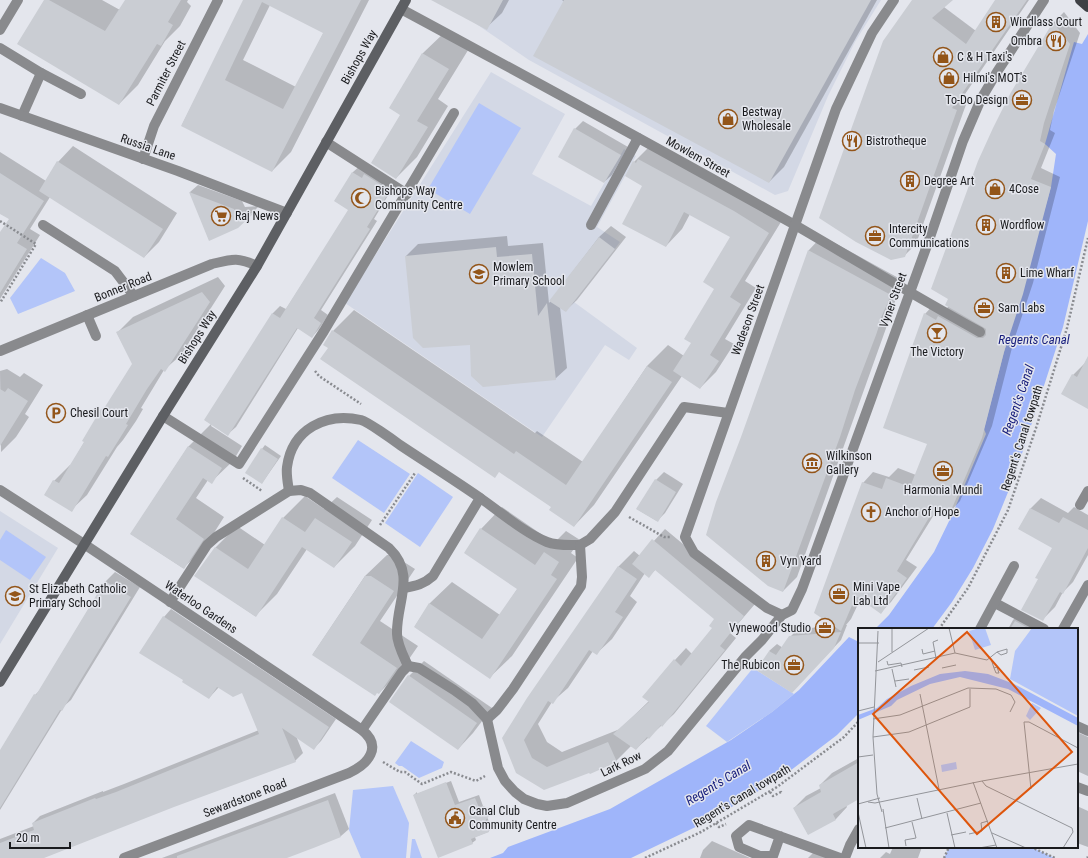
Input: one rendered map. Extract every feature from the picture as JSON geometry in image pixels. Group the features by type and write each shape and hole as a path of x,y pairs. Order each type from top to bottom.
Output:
{"main road":[{"name":"Bishops Way","path":"0,682 257,266 404,4"}],"street":[{"path":"0,30 18,0"},
{"name":"Parmiter Street","path":"143,159 154,126 218,0"},
{"name":"Wadeson Street","path":"685,537 836,109 872,33 894,0"},
{"name":"Vyner Street","path":"782,615 792,610 802,589 930,240 963,141 981,99 1044,0"},
{"name":"Mowlem Street","path":"404,4 638,138 795,225 980,332"},
{"path":"0,48 41,73 81,94"},
{"path":"22,116 41,73"},
{"name":"Russia Lane","path":"0,108 178,171 288,213"},
{"path":"163,416 239,464 324,331 454,113"},
{"path":"591,225 638,138"},
{"path":"326,142 407,194"},
{"path":"43,225 115,271 134,296"},
{"name":"Bonner Road","path":"0,351 212,264 233,259 244,260 257,266"},
{"path":"87,316 96,336"},
{"path":"289,491 287,468 290,453 300,436 324,420 336,418 362,420 424,460 536,538 549,543 564,545 580,544 590,539 616,510 684,407 728,413"},
{"name":"Waterloo Gardens","path":"0,490 84,544 362,730 368,735 372,745 370,756"},
{"path":"170,602 207,545 216,537 289,491 301,490 310,493 396,554 402,564 404,576 404,588 397,635 408,666"},
{"path":"1080,505 1088,491"},
{"path":"404,588 426,582 433,576 480,498"},
{"path":"685,537 694,553 767,608 782,615"},
{"path":"408,666 418,668 454,690 472,703 487,719 497,710 513,689 581,586 582,577 580,544"},
{"path":"981,628 1014,566"},
{"path":"1064,628 1088,585"},
{"path":"995,603 1042,628"},
{"name":"Lark Row","path":"487,719 498,768 505,781 515,792 524,799 537,804 547,806 567,803 645,769 674,746 746,656 762,640 782,615"},
{"path":"362,730 402,672 408,666"},
{"path":"1078,726 1088,731"},
{"name":"Sewardstone Road","path":"124,858 349,773 365,764 370,756"},
{"path":"1078,786 1088,791"},
{"path":"845,858 858,831"},
{"path":"780,836 840,858"}],"path":[{"path":"0,221 36,244 0,303"},
{"name":"Regent's Canal towpath","path":"939,628 968,588 1008,510 1036,428 1067,328 1088,238"},
{"path":"319,376 362,405 362,420"},
{"path":"372,536 424,460"},
{"path":"239,464 236,474 276,500"},
{"path":"616,510 664,537 685,537"},
{"name":"Regent's Canal towpath","path":"644,858 676,844 770,792 844,737 858,722"},
{"path":"370,756 400,772 405,772 422,784 451,772 476,780 498,768"},
{"path":"770,792 773,796 781,793"},
{"path":"716,823 719,827"},
{"path":"944,858 949,848"},
{"path":"1033,848 1055,858"}],"shaded area":[{"name":"Bestway Wholesale","path":"441,0 881,0 855,42 828,96 788,191 775,195 529,60"},
{"name":"Mowlem Primary School","path":"491,72 565,114 532,174 591,206 624,149 636,156 597,227 620,242 574,302 637,348 629,360 605,345 542,437 345,303"},
{"path":"479,103 521,128 470,214 428,189"},
{"path":"41,258 65,273 75,291 18,314 10,298"},
{"path":"358,440 410,474 384,513 332,478"},
{"path":"418,473 453,497 420,547 385,523"},
{"name":"St Elizabeth Catholic Primary School","path":"0,511 58,548 0,644"},
{"path":"6,530 46,557 30,580 0,560 0,540"},
{"path":"753,668 794,694 772,712 727,742 706,726"},
{"path":"411,741 444,762 442,768 419,778 395,763"},
{"path":"393,786 409,823 406,858 361,858 349,830 353,790"},
{"path":"412,839 415,839 422,858 410,858"},
{"path":"949,848 1033,848 1055,858 944,858"}],"water":[{"name":"Regents Canal","path":"1088,34 1088,221 1063,327 1015,475 993,529 973,568 952,602 933,628 876,628 889,615 934,552 952,515 986,434 984,429 1004,352 1051,187 1056,154 1045,144 1074,42 1082,44"},
{"name":"Regent's Canal","path":"849,637 858,642 858,714 837,735 782,777 708,821 631,858 490,858 503,853 508,847 610,809 731,740 772,712 799,690"}],"building":[{"path":"44,0 49,0 105,31 125,0 181,0 168,22 173,25 161,46 157,44 119,105 17,44"},
{"path":"243,0 361,0 272,172 181,126","holes":["262,2 323,33 283,109 225,80"]},
{"path":"431,0 503,0 487,30"},
{"name":"Bestway Wholesale","path":"564,0 871,0 769,183 533,56"},
{"path":"912,0 953,0 932,18 966,44 995,0 1027,0 952,108 957,110 905,257 891,260 856,242 819,218 883,41"},
{"path":"1053,22 1070,44 1044,123 1040,141 1045,144 1031,179 1051,187 1023,294 1004,352 982,438 950,513 937,507 932,517 930,516 897,571 907,578 881,614 856,596 841,631 814,613 862,482 882,489 886,478 910,487 927,444 883,428 924,313 936,320 938,316 977,338 983,338 986,335 986,329 945,305 948,299 931,289 978,161 993,128 1010,94"},
{"path":"422,53 449,69 417,121 428,127 396,179 371,163 400,115 389,108"},
{"path":"574,128 621,155 604,183 558,157"},
{"path":"638,159 734,211 769,233 730,297 741,304 710,355 719,361 700,389 673,371 691,343 684,339 714,289 703,282 730,237 684,212 666,247 622,224 642,186 625,176 633,161 636,163"},
{"path":"57,161 163,229 144,258 39,191"},
{"path":"352,172 362,178 364,174 389,190 388,194 367,227 370,229 314,318 321,323 312,338 297,328 228,436 204,420 272,313 280,318 348,210 334,201"},
{"path":"0,173 44,201 17,243 27,249 0,293 0,232 9,219 0,214"},
{"name":"Raj News","path":"189,192 234,209 237,214 253,214 238,228 209,241"},
{"path":"599,237 615,249 566,312 549,301"},
{"path":"496,247 497,257 532,254 538,316 547,303 556,380 483,387 471,376 470,345 423,348 413,338 405,256"},
{"path":"808,250 891,295 880,320 840,437 783,592 768,586 706,535 716,502"},
{"path":"202,292 210,302 165,372 161,369 147,389 126,424 128,425 108,457 106,456 72,512 44,495 53,480 59,483 84,442 82,441 101,409 103,410 132,364 116,332"},
{"path":"332,330 514,454 516,451 566,485 647,366 672,382 574,527 549,510 551,507 499,472 495,478 320,359 328,348 323,345"},
{"path":"1088,356 1088,409 1061,394 1072,374 1077,377"},
{"path":"8,388 28,401 0,446 0,389 5,392"},
{"path":"188,446 222,468 212,484 203,478 176,519 204,539 184,569 130,534"},
{"path":"261,448 278,459 262,484 245,473"},
{"path":"655,479 676,492 658,522 636,509"},
{"path":"1030,508 1059,523 1063,517 1088,530 1088,548 1063,594 1060,592 1043,621 1021,610 1038,579 1035,578 1052,548 1018,529"},
{"path":"282,517 305,532 315,518 352,542 334,568 302,547 256,617 194,576 215,547 248,569"},
{"path":"480,528 535,565 544,552 559,562 551,575 557,579 490,679 414,627 429,603 482,639 517,589 464,553"},
{"path":"652,539 744,616 720,646 725,650 662,727 661,725 649,739 647,737 636,750 613,734 649,702 642,697 674,659 681,666 712,628 709,626 714,619 655,570 649,578 632,564"},
{"path":"618,566 637,579 615,612 623,617 597,655 589,650 553,704 548,701 524,740 532,758 547,767 608,742 617,762 590,774 589,773 544,790 516,773 502,738 527,698"},
{"path":"365,576 371,576 394,591 360,643 397,668 379,694 377,693 375,696 312,655"},
{"path":"105,581 131,597 62,711 60,710 0,808 0,750 34,694 36,695"},
{"path":"163,616 329,727 314,750 282,728 296,762 174,807 44,858 0,858 0,843 34,830 32,823 95,798 96,799 116,792 259,734 242,693 233,697 217,687 209,699 182,682 183,680 139,653"},
{"path":"1015,621 1028,628 1011,628"},
{"name":"The Rubicon","path":"841,632 834,648 792,693 756,670 769,651 776,655 789,636"},
{"path":"408,675 477,723 458,750 389,702"},
{"path":"858,763 858,800 833,814 836,820 808,835 793,808 821,792 819,785"},
{"name":"Canal Club Community Centre","path":"446,782 455,805 475,798 480,810 491,814 484,822 489,832 471,839 473,844 438,858 413,795"},
{"path":"328,800 341,837 316,847 287,858 177,858 177,856"}],"place":[{"name":"Windlass Court","path":"996,22"},
{"name":"Ombra","path":"1056,41"},
{"name":"C & H Taxi's","path":"943,57"},
{"name":"Hilmi's MOT's","path":"949,78"},
{"name":"To-Do Design","path":"1022,100"},
{"name":"Bestway Wholesale","path":"728,119"},
{"name":"Bistrotheque","path":"852,141"},
{"name":"Degree Art","path":"910,181"},
{"name":"4Cose","path":"995,189"},
{"name":"Bishops Way Community Centre","path":"361,198"},
{"name":"Raj News","path":"221,216"},
{"name":"Wordflow","path":"986,225"},
{"name":"Intercity Communications","path":"875,236"},
{"name":"Lime Wharf","path":"1006,273"},
{"name":"Mowlem Primary School","path":"479,274"},
{"name":"Sam Labs","path":"984,308"},
{"name":"The Victory","path":"937,333"},
{"name":"Chesil Court","path":"56,413"},
{"name":"Wilkinson Gallery","path":"812,463"},
{"name":"Harmonia Mundi","path":"943,471"},
{"name":"Anchor of Hope","path":"871,512"},
{"name":"Vyn Yard","path":"766,561"},
{"name":"Mini Vape Lab Ltd","path":"839,594"},
{"name":"St Elizabeth Catholic Primary School","path":"15,596"},
{"name":"Vynewood Studio","path":"825,628"},
{"name":"The Rubicon","path":"794,665"},
{"name":"Canal Club Community Centre","path":"455,818"}]}
